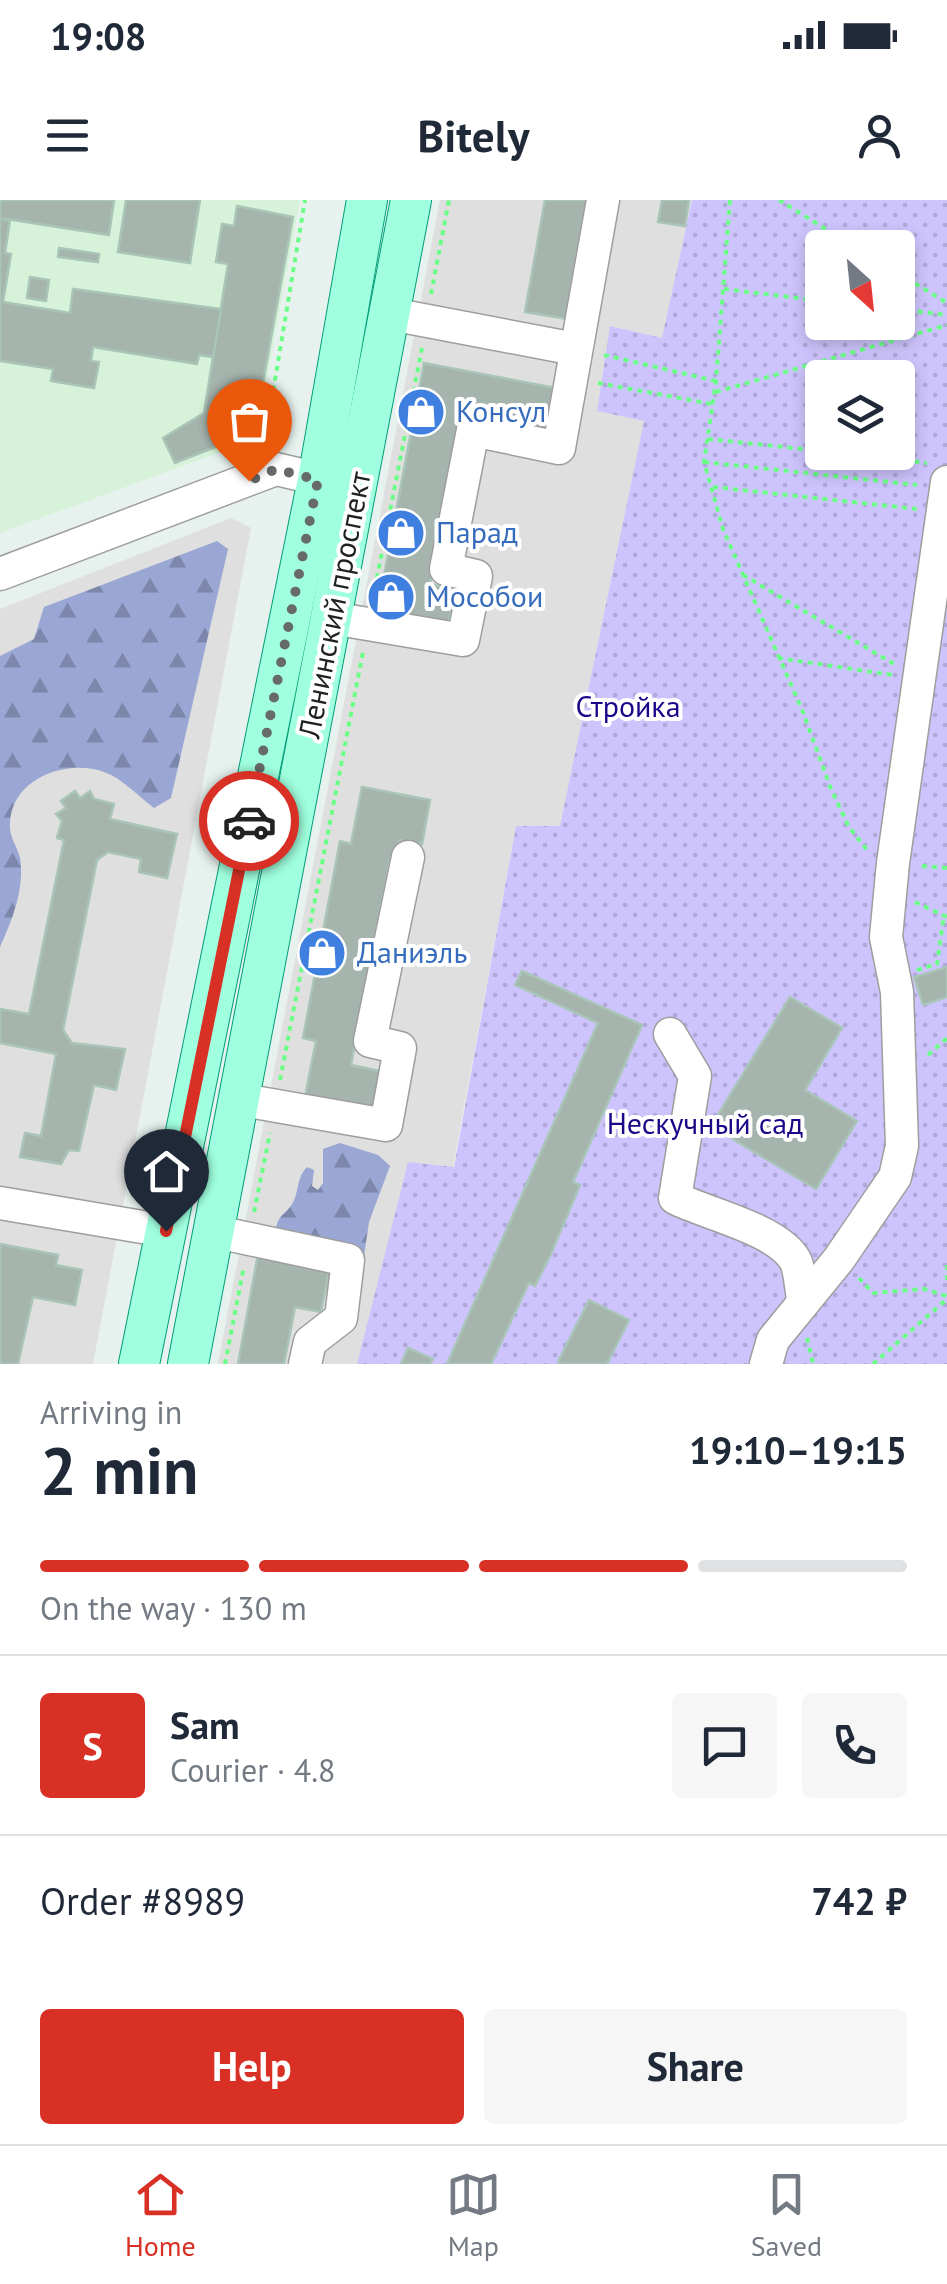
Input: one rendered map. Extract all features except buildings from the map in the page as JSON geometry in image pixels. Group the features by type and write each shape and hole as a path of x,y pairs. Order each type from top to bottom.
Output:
{"main road":[{"name":"Ленинский проспект","path":"139,1364 318,480 367,200"},
{"name":"Ленинский проспект","path":"188,1364 231,1235 350,620 359,488 378,386 409,318 411,200"}],"street":[{"path":"350,620 464,640 476,576 446,568 473,430 559,448 603,200"},
{"path":"409,318 572,363"},
{"path":"336,378 339,394 352,402 368,399 378,386"},
{"path":"0,574 276,469 359,488"},
{"path":"766,1364 773,1340 803,1299 840,1259 895,1178 902,1077 897,992 886,936 941,486"},
{"path":"256,1103 386,1125 400,1048 370,1041 408,857"},
{"path":"670,1034 695,1076 675,1198 714,1217 757,1229 794,1259 803,1299"},
{"path":"0,1203 166,1231"},
{"path":"231,1235 348,1260 341,1318 310,1342 305,1364"}],"path":[{"path":"272,417 268,416 304,200"},
{"path":"225,1364 231,1235 256,1103 350,620 404,439 409,318 449,200"},
{"path":"730,200 715,392 704,462 742,575 848,827 871,856 892,863"},
{"path":"779,200 827,230"},
{"path":"915,284 947,304"},
{"path":"724,289 805,299"},
{"path":"915,312 947,315"},
{"path":"715,392 947,325"},
{"path":"572,363 716,380"},
{"path":"572,363 712,404"},
{"path":"396,438 404,439"},
{"path":"706,438 805,449"},
{"path":"704,462 941,486"},
{"path":"891,470 941,486"},
{"path":"712,487 941,486"},
{"path":"742,575 919,678"},
{"path":"778,658 919,678"},
{"path":"937,964 944,915"},
{"path":"897,992 908,973 947,962"},
{"path":"840,1259 874,1293 924,1289 947,1298 874,1364"},
{"path":"947,1265 947,1281"}],"shaded area":[{"path":"0,200 300,200 256,439 0,533"},
{"path":"440,200 692,200 662,339 611,326 597,410 644,421 560,827 516,826 453,1167 408,1163 357,1364 218,1364"},
{"path":"231,518 251,528 93,1364 0,1364 0,609"}],"green space":[{"name":"Нескучный сад","path":"692,200 947,200 947,1364 357,1364 408,1162 454,1167 516,826 560,826 644,421 597,411 610,326 662,338"},
{"path":"217,541 228,549 171,798 154,808 117,779 89,768 56,771 28,786 12,812 10,829 20,858 21,881 0,947 0,656 34,639 44,607"},
{"path":"340,1143 378,1155 390,1166 369,1222 364,1256 354,1262 276,1228 293,1202 303,1172 307,1167 314,1170 312,1186 318,1190 323,1183 323,1149"}],"way so far":[{"path":"249,481 276,469 318,480 249,821"}],"place":[{"name":"Консул","path":"421,412"},
{"name":"Парад","path":"401,533"},
{"name":"Мособои","path":"391,597"},
{"name":"Даниэль","path":"322,953"}],"route":[{"path":"166,1231 249,821"}],"park label":[{"name":"Стройка","path":"628,707"}]}
